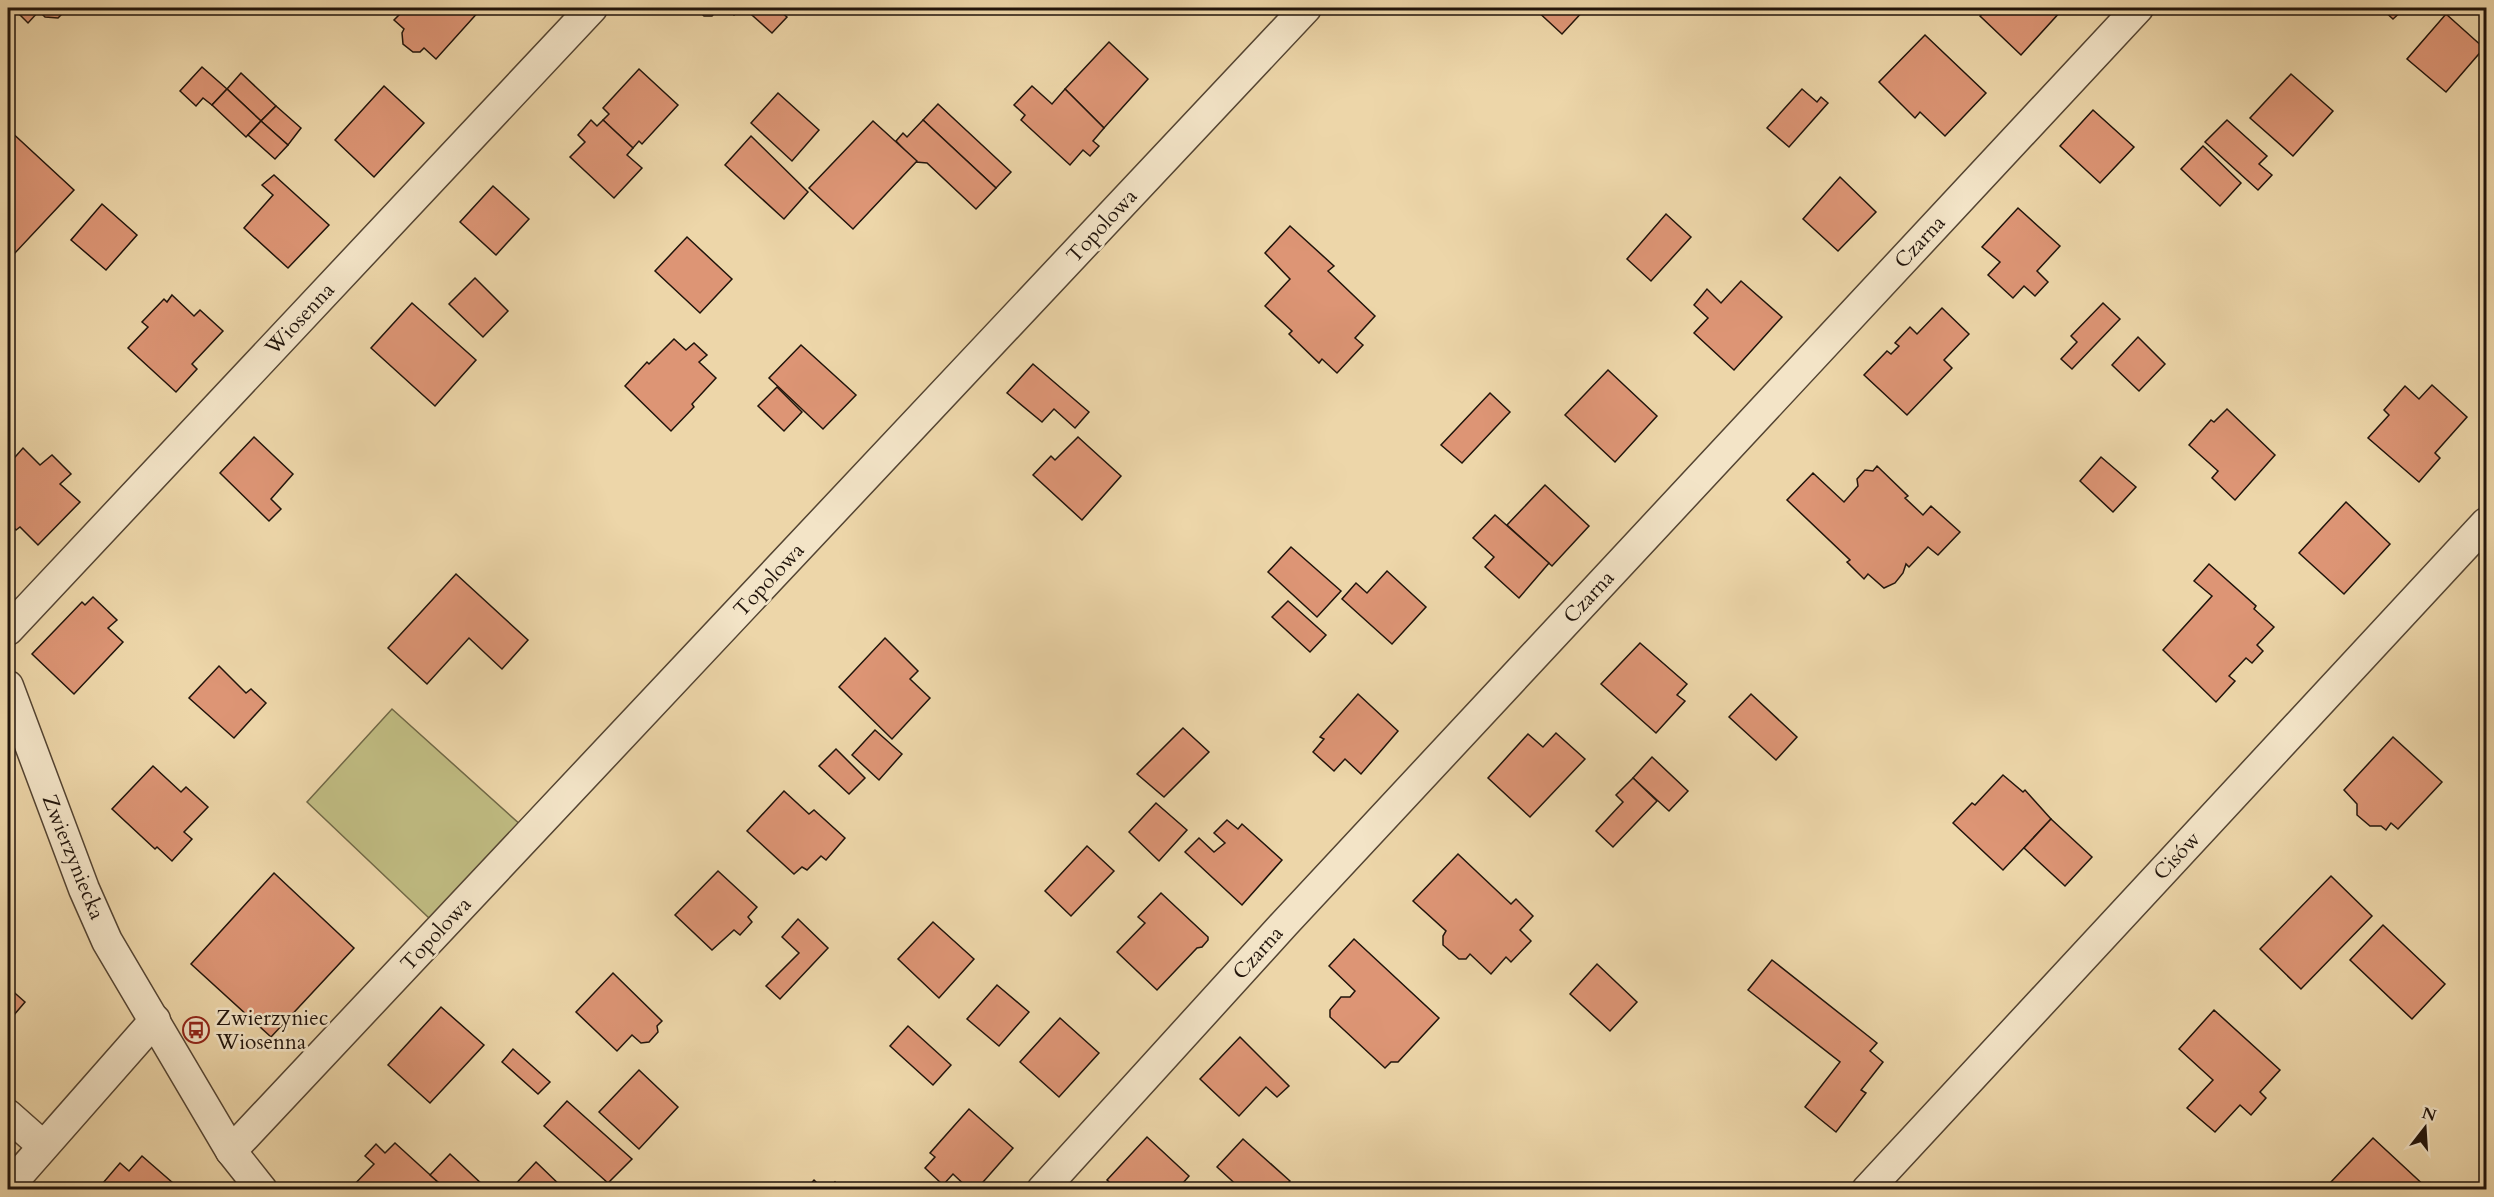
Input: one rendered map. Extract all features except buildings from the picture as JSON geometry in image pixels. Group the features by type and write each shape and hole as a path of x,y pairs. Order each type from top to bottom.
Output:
{"street":[{"name":"Wiosenna","path":"8,630 592,8"},
{"name":"Topolowa","path":"231,1151 1306,8"},
{"name":"Czarna","path":"1042,1190 1310,897 2138,8"},
{"name":"Cisów","path":"1867,1190 2487,523"},
{"name":"Zwierzyniecka","path":"8,686 93,910 107,941 231,1151 262,1190"},
{"path":"8,1187 155,1020"},
{"path":"8,1114 43,1146"}],"shaded area":[{"path":"392,709 522,826 429,918 307,802"}],"place":[{"name":"Zwierzyniec Wiosenna","path":"196,1030"}]}
